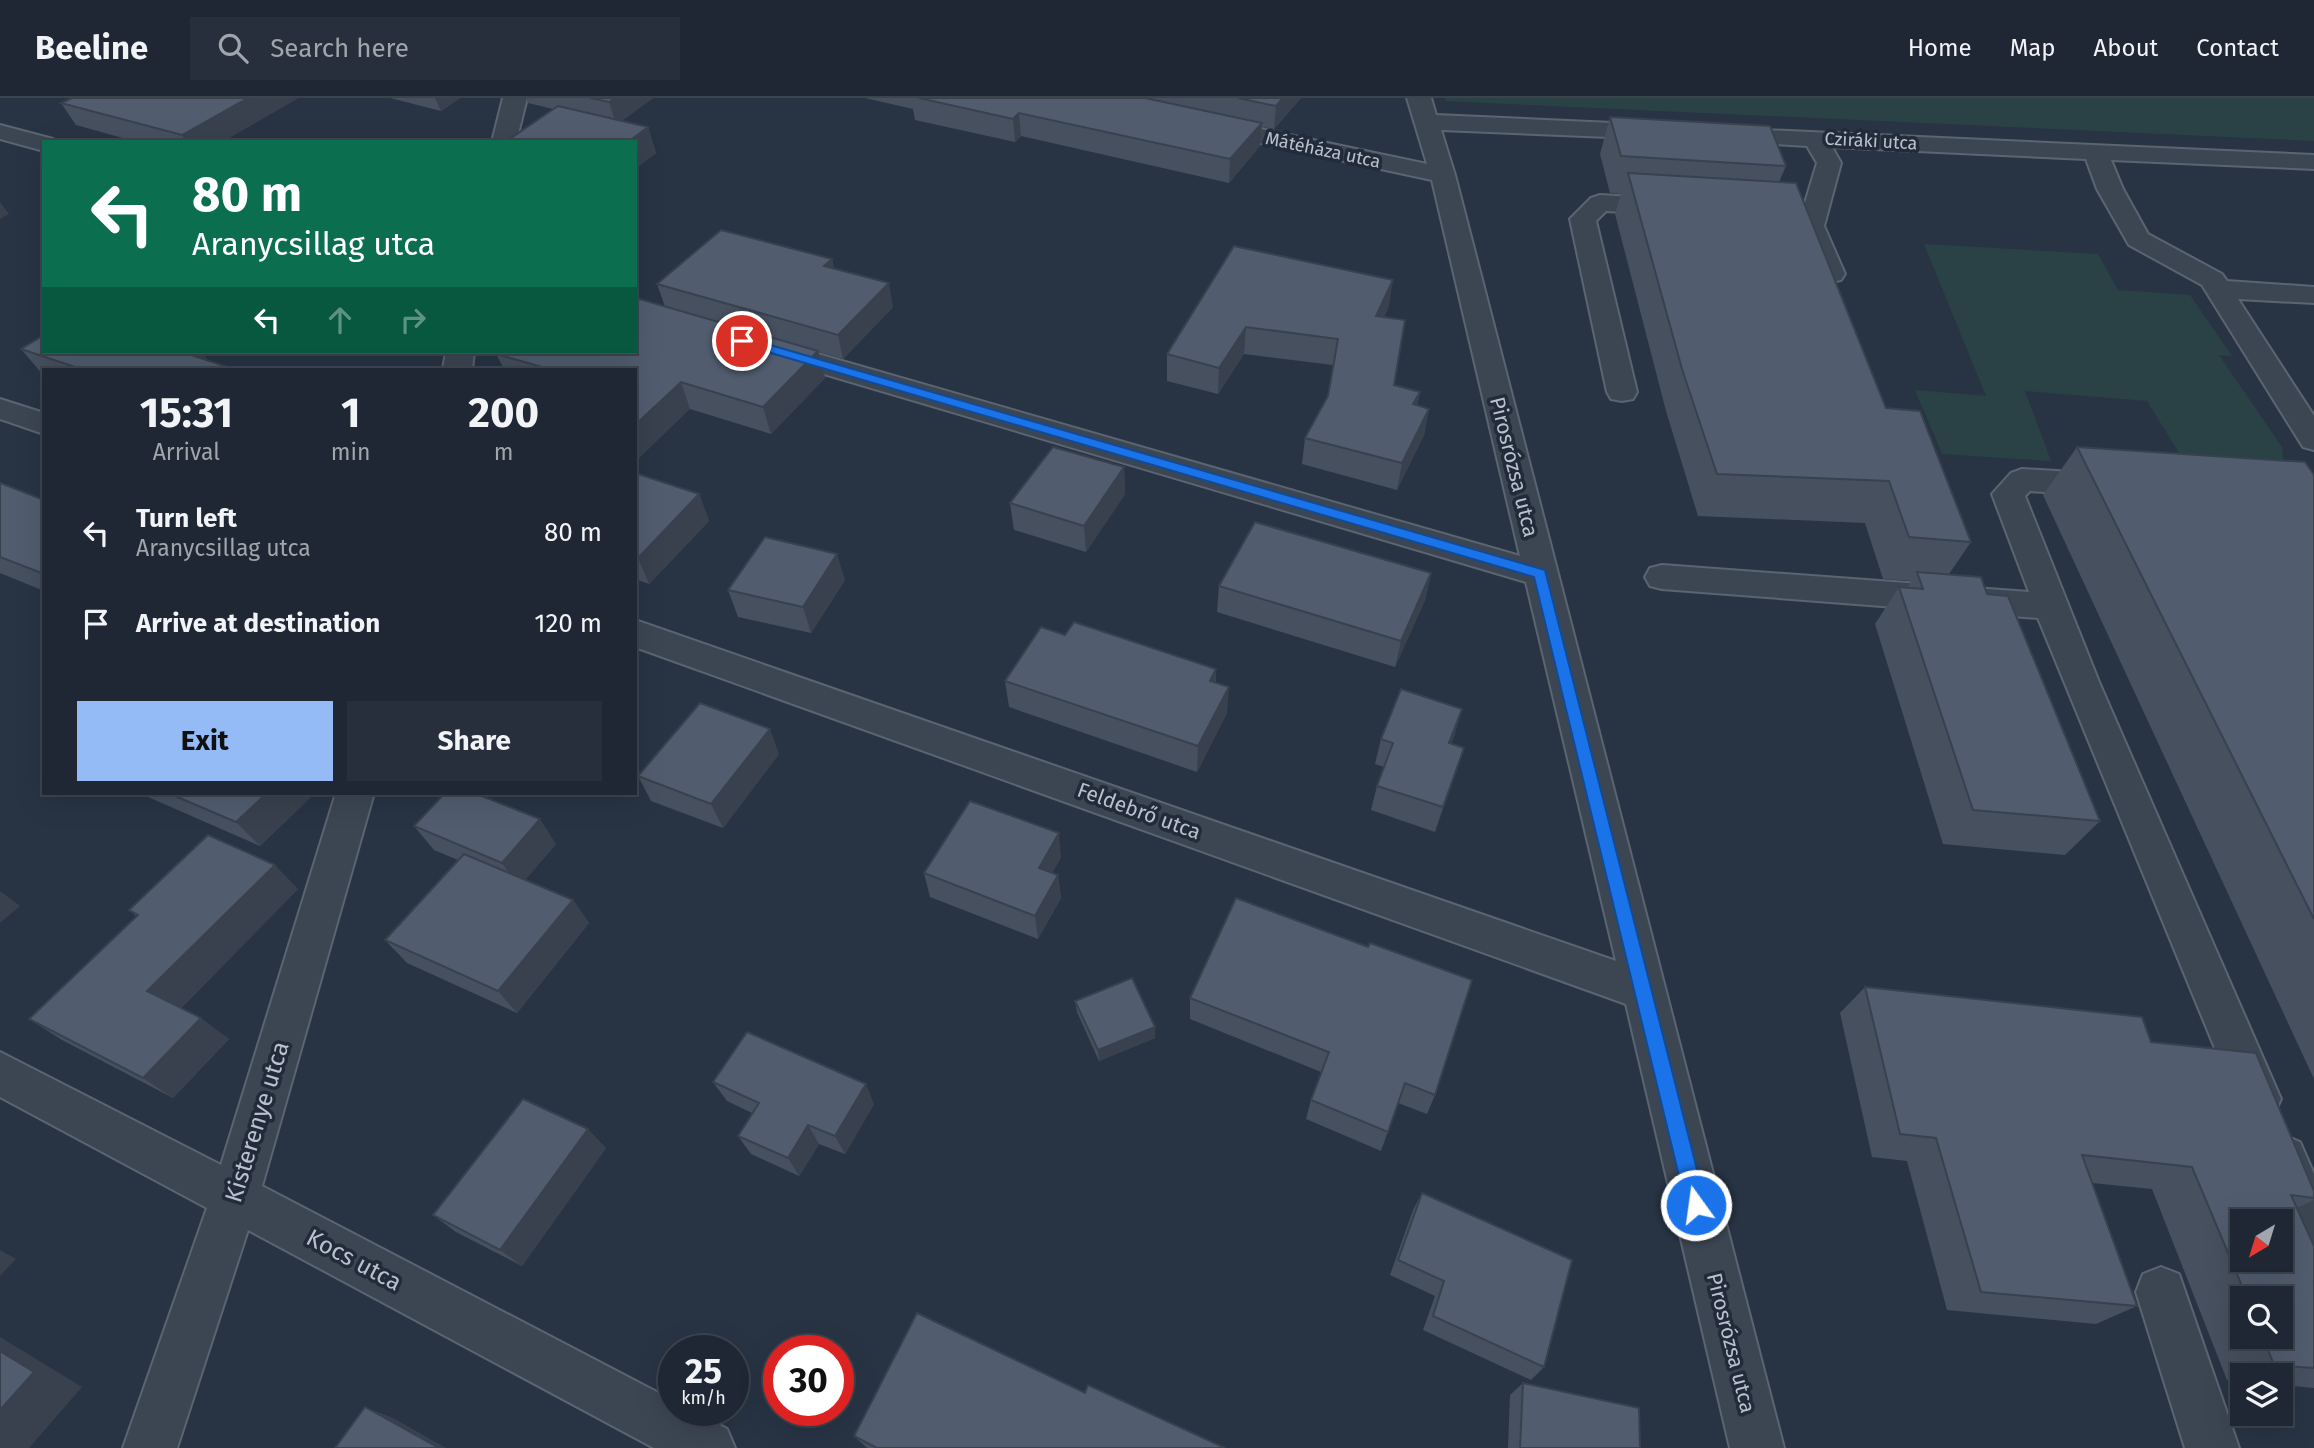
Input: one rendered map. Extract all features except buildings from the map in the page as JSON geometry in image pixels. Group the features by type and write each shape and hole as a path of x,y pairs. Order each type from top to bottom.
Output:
{"street":[{"path":"504,140 514,98"},
{"name":"Cziráki utca","path":"1424,110 1684,133 2314,162"},
{"name":"Pirosrózsa utca","path":"1424,110 1443,175 1757,1448"},
{"name":"Mátéháza utca","path":"1187,121 1443,175"},
{"path":"0,132 42,143"},
{"path":"1815,139 1829,163 1801,215 1811,226 1843,304"},
{"path":"2095,152 2110,189 2138,239 2211,280 2314,440"},
{"path":"1622,392 1583,219 1600,203 1694,208"},
{"path":"2217,289 2314,295"},
{"path":"742,341 1540,574"},
{"path":"0,408 42,423"},
{"path":"2147,488 2022,480 2008,494 2081,682 2314,1230"},
{"path":"1662,578 2051,606"},
{"name":"Feldebrő utca","path":"637,634 1642,990"},
{"name":"Kisterenye utca","path":"150,1448 235,1196 354,795"},
{"name":"Kocs utca","path":"0,1073 708,1448"},
{"path":"2161,1292 2212,1448"}],"green space":[{"path":"1445,98 2314,98 2314,141 1445,101"},
{"path":"1924,244 2098,254 2118,290 2190,295 2232,356 2219,355 2282,447 2285,474 2189,469 2147,401 2025,391 2051,461 1942,454 1915,390 1986,396"}],"route":[{"path":"742,341 1540,574 1696,1205"}]}
